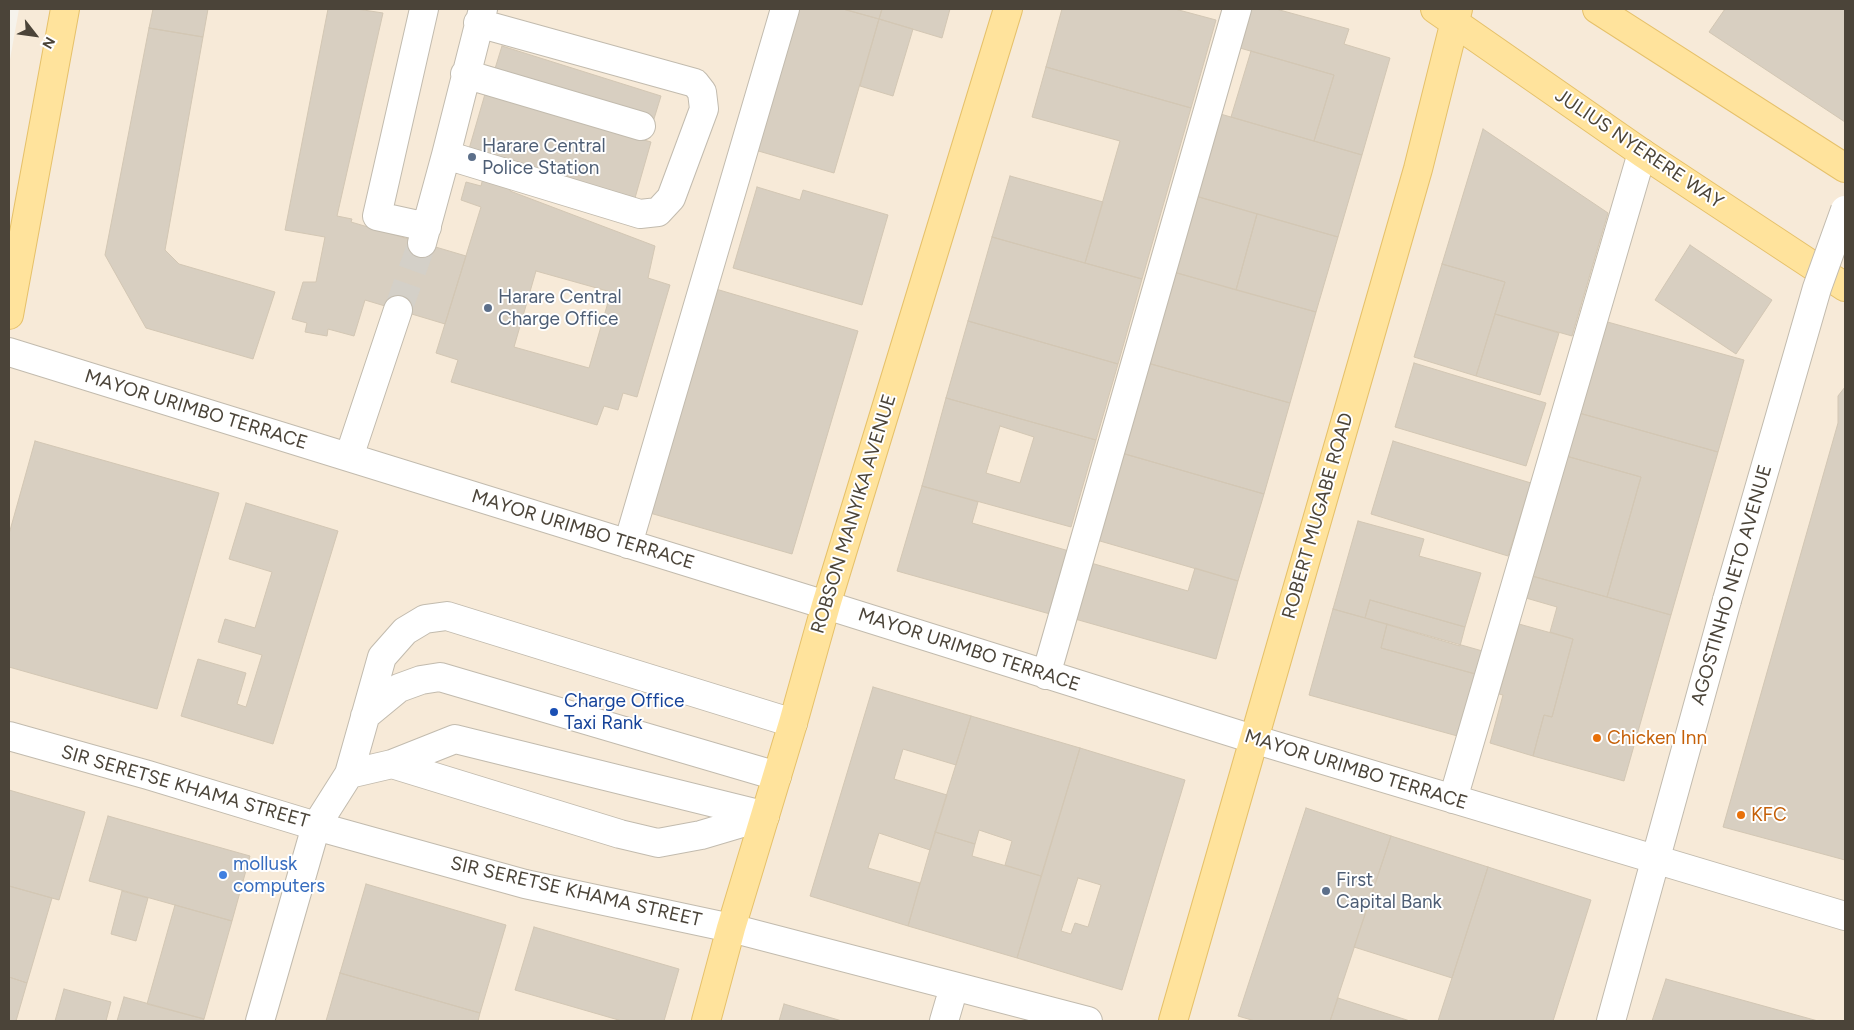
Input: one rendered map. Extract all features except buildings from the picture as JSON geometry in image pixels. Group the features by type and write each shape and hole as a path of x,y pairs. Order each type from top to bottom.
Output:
{"main road":[{"path":"9,315 65,9"},
{"name":"ROBSON MANYIKA AVENUE","path":"706,1021 731,928 793,724 826,605 1008,9"},
{"path":"1597,9 1845,168"},
{"name":"JULIUS NYERERE WAY","path":"1449,13 1642,153 1845,287"},
{"name":"ROBERT MUGABE ROAD","path":"1173,1021 1418,169 1449,13"}],"street":[{"path":"424,9 377,216 424,235 480,16 695,83 702,92 704,109 671,198 658,212 640,214 446,155"},
{"path":"628,544 785,9"},
{"path":"1046,675 1237,9"},
{"path":"465,74 642,126"},
{"path":"1453,799 1642,153"},
{"name":"AGOSTINHO NETO AVENUE","path":"1611,1021 1727,600 1817,288 1845,210"},
{"path":"349,457 398,310"},
{"name":"MAYOR URIMBO TERRACE","path":"9,352 1253,739 1845,916"},
{"path":"260,1021 316,826 349,774 382,657 405,631 425,618 447,616 793,724"},
{"path":"365,716 399,688 421,680 440,677 777,776"},
{"name":"SIR SERETSE KHAMA STREET","path":"9,736 148,775 316,826 525,884 731,928 1088,1021"},
{"path":"349,774 392,764 455,739 765,816"},
{"path":"392,764 620,834 658,843 701,835 765,816"},
{"path":"944,1021 954,987"}],"shaded area":[{"path":"19,9 1845,9 1845,1021 9,1021 9,65"}],"tunnel":[{"path":"398,310 422,243"}],"place":[{"name":"Harare Central Police Station","path":"472,157"},
{"name":"Harare Central Charge Office","path":"488,308"},
{"name":"Charge Office Taxi Rank","path":"554,712"},
{"name":"Chicken Inn","path":"1597,738"},
{"name":"KFC","path":"1741,815"},
{"name":"mollusk computers","path":"223,875"},
{"name":"First Capital Bank","path":"1326,891"}]}
